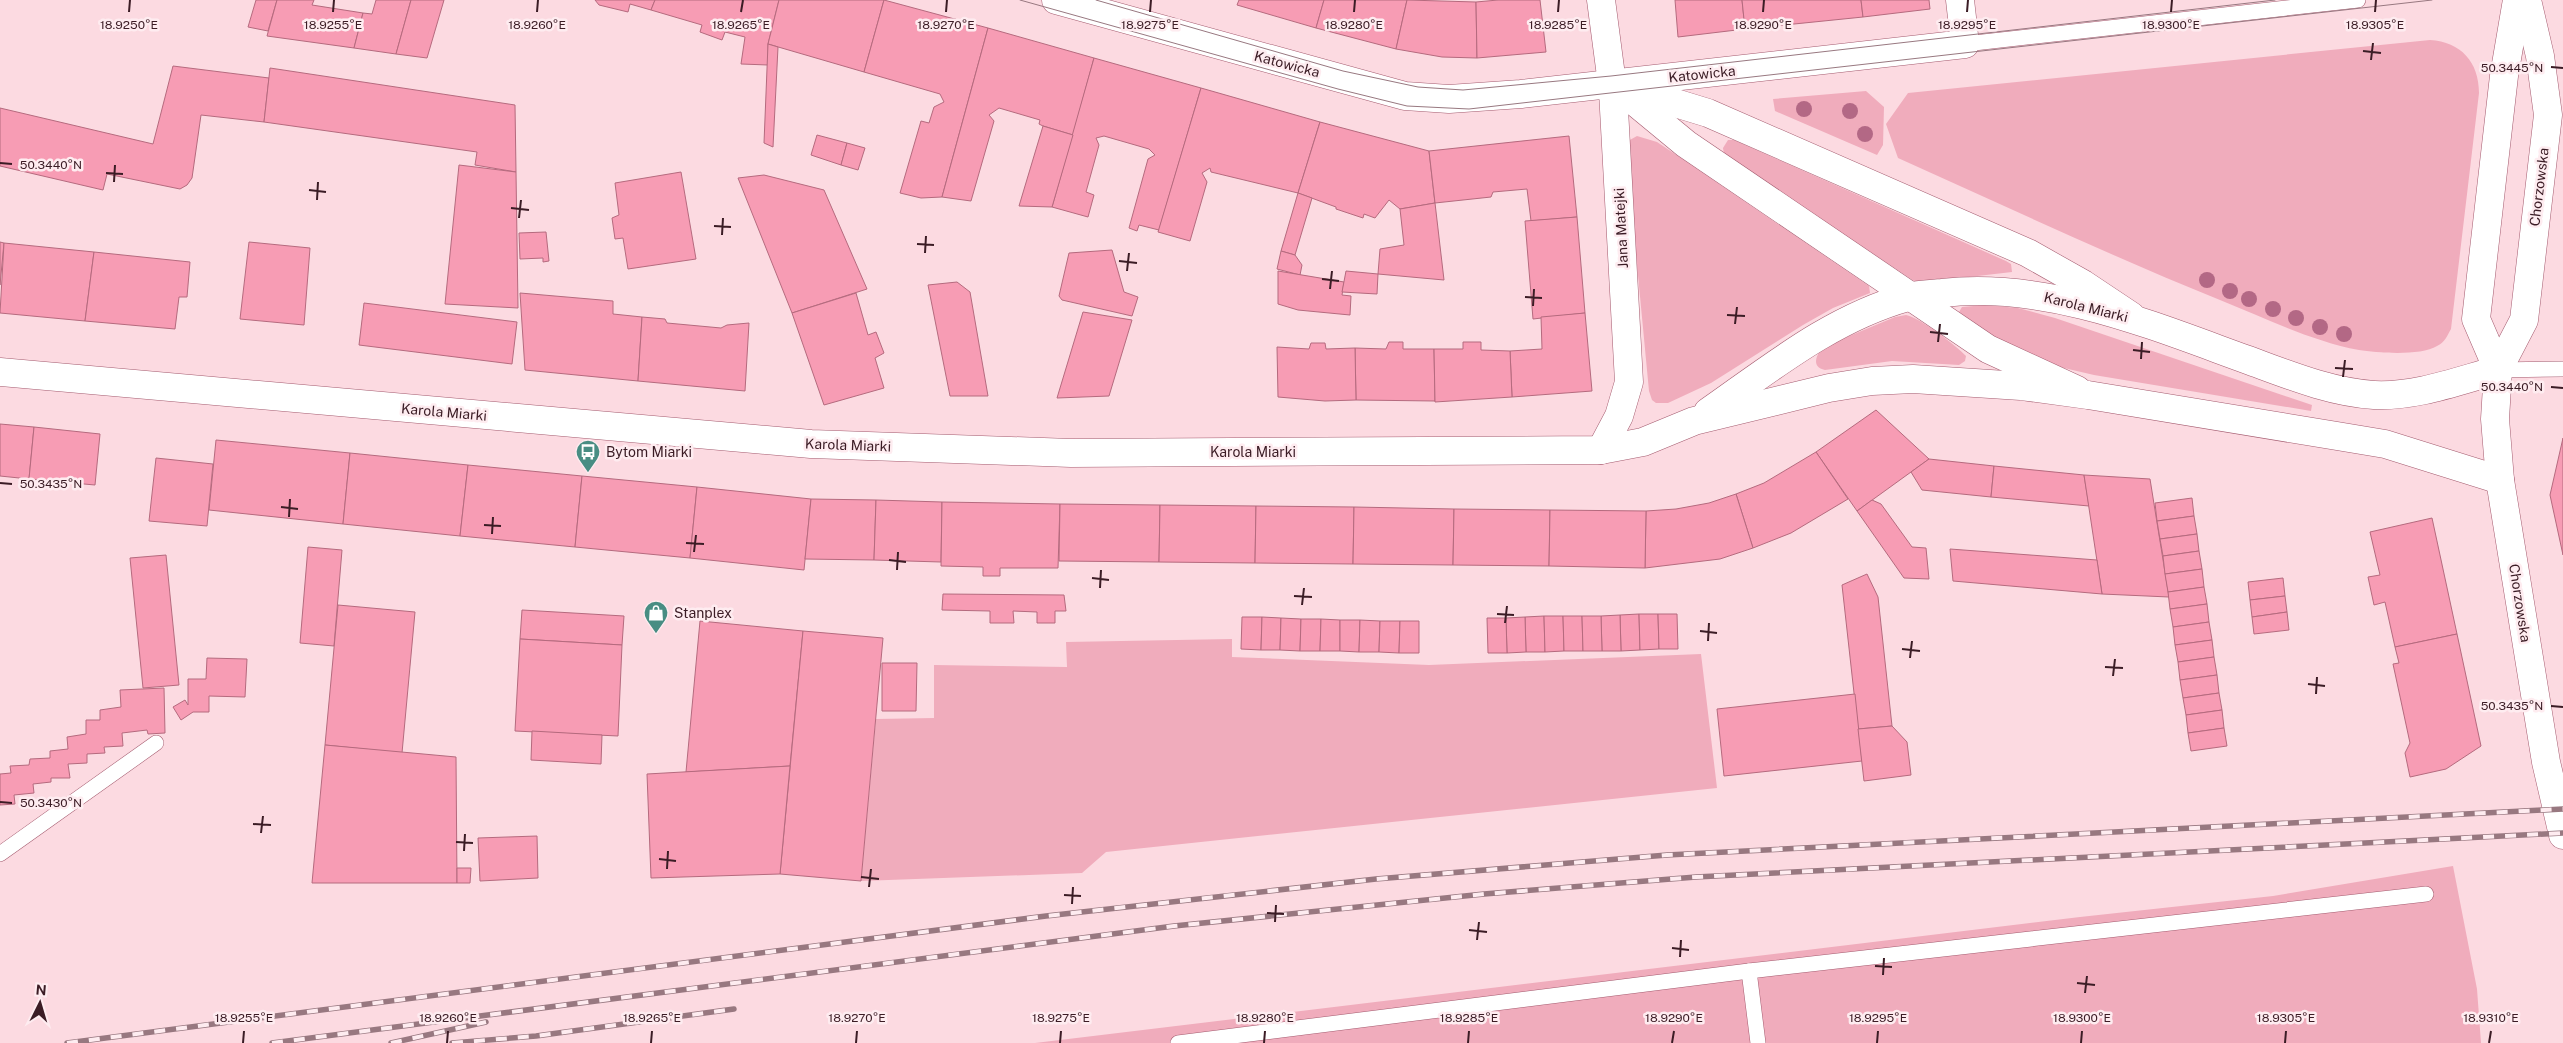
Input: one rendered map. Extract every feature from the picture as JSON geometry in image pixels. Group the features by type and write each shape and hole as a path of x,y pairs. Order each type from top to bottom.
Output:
{"main road":[{"name":"Katowicka","path":"1056,0 1405,96 1477,99 1964,44"},
{"name":"Jana Matejki","path":"1601,0 1612,84 1628,382 1619,416 1601,450"},
{"path":"1960,0 1964,44"},
{"name":"Chorzowska","path":"2498,370 2476,319 2504,76 2517,0"},
{"name":"Chorzowska","path":"2527,0 2540,56 2548,115 2524,320 2498,370 2495,419 2500,480 2546,762 2563,835"},
{"path":"2548,115 2563,83"},
{"path":"1612,84 1686,144 1988,349 2088,395"},
{"path":"1612,84 1708,113 2028,253 2083,284 2137,320"},
{"name":"Karola Miarki","path":"1694,421 1828,329 1867,312 1910,297 1966,291 2028,293 2137,320 2287,374 2347,392 2374,395 2409,393 2498,370"},
{"name":"Karola Miarki","path":"0,372 811,444 1071,453 1601,450 1643,442 1694,421 1829,388 1872,381 1952,380 2088,395 2385,444 2500,480"}],"lane":[{"name":"Katowicka","path":"1964,44 2358,0"},
{"path":"2498,370 2563,369"},
{"path":"0,854 156,743"},
{"path":"1178,1043 1749,971 2426,894"},
{"path":"1749,971 1758,1043"}],"shaded area":[{"path":"2430,40 2451,45 2459,49 2466,56 2476,72 2479,93 2451,329 2446,339 2440,344 2421,351 2377,352 2359,350 2323,341 2179,283 2058,231 1898,158 1886,124 1908,93"},
{"path":"1866,91 1884,107 1883,145 1877,155 1775,111 1773,99"},
{"path":"1637,136 1657,142 1684,160 1869,286 1870,293 1833,308 1711,383 1668,403 1656,403 1652,400 1649,391 1626,149 1628,141"},
{"path":"1728,140 1734,140 2006,261 2011,264 2012,272 1917,283 1724,155 1723,148"},
{"path":"1985,305 2018,308 2055,318 2312,405 2311,411 2094,375 2036,360 2006,346 1959,312 1962,307"},
{"path":"1906,315 1920,321 1946,339 1966,356 1965,361 1959,365 1892,361 1825,370 1816,364 1818,354 1823,347 1895,317"},
{"path":"1232,639 1232,657 1429,665 1701,654 1717,788 1106,852 1082,873 861,881 876,719 934,718 934,665 1067,667 1066,642"},
{"path":"2453,866 2477,989 2481,1043 1035,1043 2080,917 2273,896"}],"building":[{"path":"256,0 277,0 268,31 248,27"},
{"path":"277,0 314,0 312,5 363,13 354,48 267,36"},
{"path":"376,0 411,0 396,54 354,48 363,13 372,14"},
{"path":"411,0 444,0 427,58 396,54"},
{"path":"595,0 655,0 651,10 630,4 628,12 599,5"},
{"path":"655,0 779,0 768,44 768,65 741,64 745,37 725,32 722,40 700,32 702,25 651,10"},
{"path":"779,0 884,0 864,72 768,44"},
{"path":"884,0 988,28 942,197 921,198 900,193 921,121 929,123 934,107 944,102 940,94 864,72"},
{"path":"1239,0 1324,0 1316,28 1237,5"},
{"path":"1324,0 1407,0 1396,49 1316,28"},
{"path":"1407,0 1476,2 1477,58 1442,57 1396,49"},
{"path":"1540,0 1546,52 1477,58 1476,2"},
{"path":"1675,0 1742,0 1745,29 1678,37"},
{"path":"1742,0 1861,0 1863,17 1745,29"},
{"path":"1861,0 1929,0 1930,9 1863,17"},
{"path":"988,28 1094,58 1073,135 1043,126 1039,124 1040,120 999,108 989,115 994,121 971,201 942,197"},
{"path":"768,44 778,47 773,147 764,143"},
{"path":"1094,58 1201,88 1159,230 1139,225 1137,231 1129,228 1148,159 1155,155 1149,149 1104,136 1096,138 1099,145 1086,192 1094,195 1088,217 1052,207"},
{"path":"173,66 269,78 264,122 201,115 192,178 187,185 180,189 107,174 103,190 0,166 0,108 153,144"},
{"path":"270,68 515,105 516,172 475,165 477,152 264,122"},
{"path":"1201,88 1320,122 1298,193 1211,172 1210,168 1202,173 1207,182 1190,241 1158,232"},
{"path":"1320,122 1429,151 1435,203 1400,209 1389,200 1375,218 1364,214 1363,218 1298,193"},
{"path":"1043,126 1073,135 1052,207 1019,206"},
{"path":"817,135 847,143 841,165 811,155"},
{"path":"1569,136 1577,217 1531,221 1527,189 1493,192 1491,197 1435,203 1429,151"},
{"path":"847,143 865,148 858,170 841,165"},
{"path":"459,165 516,172 518,308 445,304"},
{"path":"681,172 696,259 628,269 623,238 615,239 612,218 619,215 615,183"},
{"path":"764,175 824,190 867,289 792,313 738,178"},
{"path":"1298,193 1312,198 1295,255 1281,251"},
{"path":"1435,203 1444,280 1378,274 1380,249 1404,245 1400,209"},
{"path":"1577,217 1585,313 1533,319 1525,221"},
{"path":"546,232 549,261 543,262 543,258 520,259 519,233"},
{"path":"0,242 4,243 0,285"},
{"path":"249,242 310,248 304,325 240,319"},
{"path":"4,243 94,252 85,321 0,313"},
{"path":"1112,250 1124,292 1138,297 1132,316 1062,300 1059,296 1069,253"},
{"path":"1281,251 1295,255 1302,265 1300,275 1277,269"},
{"path":"94,252 190,262 187,297 179,297 175,329 85,321"},
{"path":"1278,271 1344,282 1342,295 1351,296 1350,315 1298,310 1278,304"},
{"path":"1346,271 1378,274 1377,294 1342,292"},
{"path":"957,282 970,292 988,396 950,396 928,285"},
{"path":"520,293 613,301 613,314 642,317 638,381 525,370"},
{"path":"856,293 868,335 876,332 884,353 875,358 884,388 824,405 792,313"},
{"path":"364,303 517,322 512,364 359,345"},
{"path":"1083,312 1132,320 1109,396 1057,398"},
{"path":"1585,313 1592,391 1512,397 1510,351 1542,349 1541,317"},
{"path":"642,317 665,319 667,323 721,328 727,325 749,323 745,391 638,381"},
{"path":"1389,342 1403,342 1403,349 1434,349 1435,401 1356,400 1355,348 1386,349"},
{"path":"1463,342 1481,342 1481,350 1510,351 1512,397 1435,402 1434,349 1463,349"},
{"path":"1311,343 1325,343 1326,349 1355,348 1356,400 1325,401 1278,397 1277,347 1309,349"},
{"path":"1876,410 1929,459 1857,511 1816,452"},
{"path":"0,424 34,427 29,479 0,476"},
{"path":"34,427 100,434 95,485 29,479"},
{"path":"2563,438 2563,555 2550,495"},
{"path":"216,440 350,453 343,524 209,510"},
{"path":"1816,452 1848,499 1791,533 1753,548 1736,494 1764,483"},
{"path":"350,453 468,465 460,536 343,524"},
{"path":"156,458 213,464 207,526 149,521"},
{"path":"1929,459 1994,466 1991,497 1922,490 1911,472"},
{"path":"468,465 582,476 575,547 460,536"},
{"path":"1994,466 2084,475 2089,506 1991,497"},
{"path":"2084,475 2150,479 2169,597 2102,594"},
{"path":"582,476 697,487 690,558 575,547"},
{"path":"697,487 811,499 804,570 690,558"},
{"path":"1736,494 1753,548 1720,559 1645,568 1646,511 1676,509 1709,503"},
{"path":"2192,498 2194,516 2157,521 2155,503"},
{"path":"811,499 876,500 874,560 805,559"},
{"path":"876,500 942,502 941,562 874,560"},
{"path":"1872,500 1881,504 1912,547 1926,548 1929,579 1904,578 1857,511"},
{"path":"942,502 1060,504 1058,568 1000,568 1000,576 983,576 983,567 941,566"},
{"path":"1060,504 1160,505 1159,562 1059,561"},
{"path":"1160,505 1256,506 1255,563 1159,562"},
{"path":"1256,506 1354,507 1353,564 1255,563"},
{"path":"1354,507 1454,509 1453,565 1353,564"},
{"path":"1454,509 1550,510 1549,566 1453,565"},
{"path":"1550,510 1646,511 1645,568 1549,566"},
{"path":"2194,516 2197,534 2160,539 2157,521"},
{"path":"2432,518 2457,634 2395,647 2385,602 2374,605 2368,577 2380,575 2370,532"},
{"path":"2197,534 2199,551 2163,556 2160,539"},
{"path":"308,547 342,550 334,646 300,643"},
{"path":"1950,549 2097,560 2102,594 1953,581"},
{"path":"2199,551 2202,569 2165,574 2163,556"},
{"path":"166,555 179,685 143,688 130,558"},
{"path":"2202,569 2204,587 2168,592 2165,574"},
{"path":"1867,574 1878,597 1892,726 1858,729 1842,585"},
{"path":"2283,578 2285,596 2250,600 2248,582"},
{"path":"2204,587 2207,604 2170,609 2168,592"},
{"path":"943,594 1064,595 1066,611 1055,611 1055,623 1037,623 1037,612 1013,611 1014,623 990,623 990,611 942,610"},
{"path":"2285,596 2287,612 2252,617 2250,600"},
{"path":"2207,604 2209,622 2173,627 2170,609"},
{"path":"338,605 415,612 402,753 325,745"},
{"path":"522,610 624,616 622,645 520,639"},
{"path":"2287,612 2289,630 2254,634 2252,617"},
{"path":"1639,614 1640,650 1621,651 1620,615"},
{"path":"1639,614 1658,614 1659,649 1640,650"},
{"path":"1658,614 1677,614 1678,649 1659,649"},
{"path":"1620,615 1621,651 1602,651 1601,616"},
{"path":"1544,616 1545,652 1526,652 1525,617"},
{"path":"1544,616 1563,616 1564,651 1545,652"},
{"path":"1563,616 1582,616 1583,651 1564,651"},
{"path":"1582,616 1601,616 1602,651 1583,651"},
{"path":"1242,617 1262,617 1261,650 1241,649"},
{"path":"1262,617 1281,618 1280,650 1261,650"},
{"path":"1525,617 1526,652 1507,653 1506,618"},
{"path":"1281,618 1301,619 1300,651 1280,650"},
{"path":"1487,618 1506,618 1507,653 1488,653"},
{"path":"1301,619 1321,619 1320,651 1300,651"},
{"path":"1321,619 1340,620 1340,651 1320,651"},
{"path":"1340,620 1360,620 1359,652 1340,651"},
{"path":"1360,620 1380,621 1379,652 1359,652"},
{"path":"700,621 803,631 790,766 686,772"},
{"path":"1380,621 1400,621 1399,653 1379,652"},
{"path":"1400,621 1419,621 1419,653 1399,653"},
{"path":"2209,622 2212,640 2175,645 2173,627"},
{"path":"803,631 883,638 861,881 780,874"},
{"path":"2457,634 2481,746 2446,769 2410,777 2405,753 2410,743 2393,664 2399,663 2395,647"},
{"path":"520,639 622,645 618,736 515,731"},
{"path":"2212,640 2214,657 2178,662 2175,645"},
{"path":"2214,657 2217,675 2180,680 2178,662"},
{"path":"207,658 247,659 245,697 209,696 209,712 193,712 181,720 173,707 185,700 188,705 188,679 206,679"},
{"path":"882,663 917,663 916,711 882,711"},
{"path":"2217,675 2219,693 2183,698 2180,680"},
{"path":"164,688 165,733 148,734 147,730 122,733 123,746 104,747 105,753 87,754 87,763 68,764 70,778 51,778 51,782 33,784 34,793 14,795 15,804 0,805 0,774 11,773 10,766 29,765 30,759 50,758 50,751 68,749 67,737 86,734 86,720 100,720 100,710 121,707 120,690"},
{"path":"2219,693 2222,710 2186,715 2183,698"},
{"path":"1855,694 1862,761 1724,776 1717,709"},
{"path":"2222,710 2224,728 2188,733 2186,715"},
{"path":"1892,726 1907,742 1911,775 1864,781 1858,729"},
{"path":"2224,728 2227,746 2191,751 2188,733"},
{"path":"532,731 602,735 601,764 531,760"},
{"path":"325,745 456,757 457,883 312,883"},
{"path":"790,766 780,874 651,878 647,774"},
{"path":"537,836 538,878 480,881 478,838"},
{"path":"457,868 471,868 470,883 457,883"}],"tram line":[{"path":"1020,0 1338,89 1407,106 1469,109 2432,0"},
{"path":"1096,0 1343,71 1418,87 1463,90 1611,76 2275,0"}],"railway":[{"path":"67,1043 1046,916 1376,879 1667,855 2563,809"},
{"path":"272,1043 1174,926 1484,894 1696,877 2563,833"},
{"path":"452,1043 536,1036 734,1009"},
{"path":"391,1043 486,1022"}],"place":[{"name":"Bytom Miarki","path":"588,473"},
{"name":"Stanplex","path":"656,634"}]}
